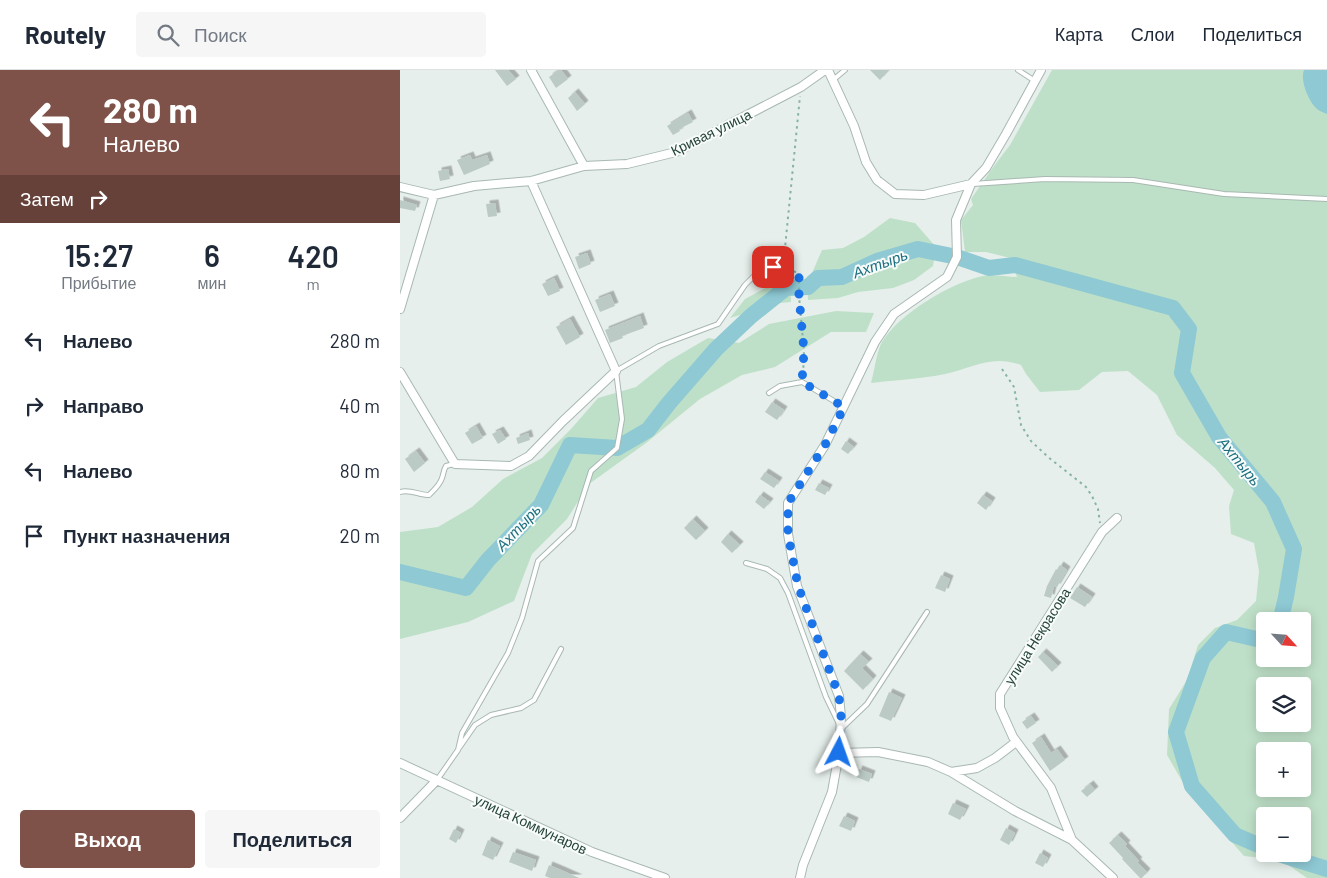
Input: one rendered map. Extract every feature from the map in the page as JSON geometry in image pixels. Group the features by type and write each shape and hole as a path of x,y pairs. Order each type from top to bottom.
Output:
{"street":[{"path":"531,70 584,166"},
{"path":"826,70 833,80 854,126 866,162 877,180 895,194 924,194 971,184"},
{"name":"Кривая улица","path":"400,187 434,195 474,186 531,181 584,166 627,164 676,152 801,87 826,70"},
{"path":"800,878 803,865 832,792 841,729 839,696 798,586 788,534 788,503 825,445 875,342 894,314 946,277 957,257 956,220 971,184 986,168 1041,70"},
{"path":"400,372 455,464 511,466 529,456 616,371 531,181"},
{"path":"400,309 434,195"},
{"name":"улица Некрасова","path":"1072,840 1051,788 1016,742 1000,708 1000,694 1102,532 1117,518"},
{"path":"951,772 977,768 995,758 1016,742"},
{"name":"улица Некрасова","path":"839,752 878,752 928,762 951,772 1015,811 1072,840 1114,878"},
{"name":"улица Коммунаров","path":"400,763 592,852 665,878"},
{"path":"400,818 437,780"}],"lane":[{"path":"833,80 845,70"},
{"path":"1018,70 1035,82"},
{"path":"971,184 1045,180 1133,180 1224,194 1327,199"},
{"path":"458,750 462,732 508,653 522,618 538,561 573,528 590,471 617,448 622,418 616,371 659,346 718,324 744,285 762,268 783,265"},
{"path":"769,394 780,386 802,382 844,407"},
{"path":"400,492 406,490 429,495 439,484 446,466 455,464"},
{"path":"746,563 767,569 780,578 788,593 826,697 841,729 867,704 926,612"},
{"path":"437,780 475,725 491,715 521,708 534,700 561,649"}],"path":[{"path":"801,87 783,265 799,274 804,351 802,382"},
{"path":"1002,369 1014,387 1021,425 1031,441 1086,487 1098,509 1102,532"}],"green space":[{"path":"1052,70 1327,70 1327,878 1307,878 1284,862 1311,862 1311,807 1256,807 1256,857 1244,856 1186,788 1167,755 1169,709 1187,680 1198,645 1215,628 1237,620 1256,601 1259,571 1254,543 1231,534 1229,506 1234,490 1215,468 1177,435 1157,395 1128,371 1102,372 1079,390 1040,392 1021,365 1001,361 982,363 936,376 871,383 882,342 900,321 926,301 956,285 983,276 1017,277 1010,258 986,252 965,252 961,220 973,205 971,199 1010,145"},
{"path":"890,218 915,223 936,247 933,266 914,280 893,288 858,292 838,298 808,300 807,277 812,273 822,250 843,248 864,237"},
{"path":"790,278 791,302 780,303 730,318 745,299 771,285"},
{"path":"836,311 874,313 866,332 831,332 775,367 742,375 700,399 646,443 589,484 567,519 532,554 514,601 468,622 400,639 400,532 438,527 472,507 503,479 542,458 598,398 636,387 667,362 708,338 739,343 769,324"}],"water":[{"path":"1304,70 1327,70 1327,114 1317,109 1310,100 1303,79"}],"building":[{"path":"495,70 508,70 516,79 507,86"},
{"path":"559,70 568,79 556,88 549,77"},
{"path":"870,70 889,70 880,80"},
{"path":"575,92 585,104 577,111 568,98"},
{"path":"688,113 693,122 679,129 680,131 673,135 667,126"},
{"path":"470,155 472,160 487,155 490,164 464,175 457,160"},
{"path":"448,169 450,179 440,181 438,171"},
{"path":"400,200 417,205 415,211 400,208"},
{"path":"495,203 497,216 488,217 486,204"},
{"path":"587,253 591,264 579,269 575,257"},
{"path":"554,278 560,291 548,296 542,284"},
{"path":"610,294 615,306 600,312 595,300"},
{"path":"640,316 644,328 622,336 623,338 610,343 605,330"},
{"path":"570,319 580,337 566,345 556,327"},
{"path":"772,402 784,410 777,420 765,412"},
{"path":"476,426 483,438 472,444 465,433"},
{"path":"500,430 506,439 498,444 492,434"},
{"path":"528,433 530,440 518,444 516,438"},
{"path":"846,441 854,447 848,454 841,449"},
{"path":"416,451 425,463 414,472 405,459"},
{"path":"765,472 779,481 774,488 760,479"},
{"path":"819,483 829,488 825,495 815,490"},
{"path":"760,495 770,502 764,509 755,502"},
{"path":"983,495 992,501 986,510 977,503"},
{"path":"693,519 705,531 696,540 684,528"},
{"path":"728,534 740,545 732,553 721,542"},
{"path":"1060,565 1067,570 1057,587 1054,586 1051,598 1044,596 1047,586"},
{"path":"941,575 950,579 945,592 935,588"},
{"path":"1077,587 1092,597 1085,607 1070,598"},
{"path":"1043,652 1058,666 1052,672 1038,657"},
{"path":"860,654 869,662 862,668 873,679 863,690 844,671"},
{"path":"889,692 902,698 891,721 879,716"},
{"path":"1031,716 1036,723 1027,729 1022,722"},
{"path":"1041,737 1051,753 1057,749 1065,760 1050,771 1032,743"},
{"path":"859,769 872,774 869,782 856,777"},
{"path":"1090,784 1095,790 1087,797 1081,791"},
{"path":"953,803 966,809 960,820 948,814"},
{"path":"844,816 855,821 851,831 839,826"},
{"path":"1006,828 1015,833 1009,845 1000,840"},
{"path":"454,829 461,833 456,843 449,839"},
{"path":"1118,835 1139,861 1137,862 1147,872 1142,878 1122,859 1109,843"},
{"path":"488,840 500,846 493,860 482,855"},
{"path":"513,852 536,860 532,871 509,862"},
{"path":"1040,853 1048,858 1043,867 1035,863"},
{"path":"549,865 579,878 550,878 545,876"}],"waterway":[{"name":"Ахтырь","path":"400,572 466,588 488,560 541,505 570,445 617,448 648,430 716,349 751,316 786,288 808,287 818,278 842,277 877,261 918,249 957,257 989,268 1015,265 1173,308 1189,329 1182,373 1219,437 1273,502 1294,549 1282,612"},
{"name":"Ахтырь","path":"1256,639 1226,632 1203,658 1176,732 1192,786 1235,835 1256,844"},
{"name":"Ахтырь","path":"1305,862 1327,869"}],"route":[{"path":"773,267 783,265 799,274 804,351 802,382 844,407 825,445 788,503 788,534 798,586 839,696 841,729 839,752"}]}
